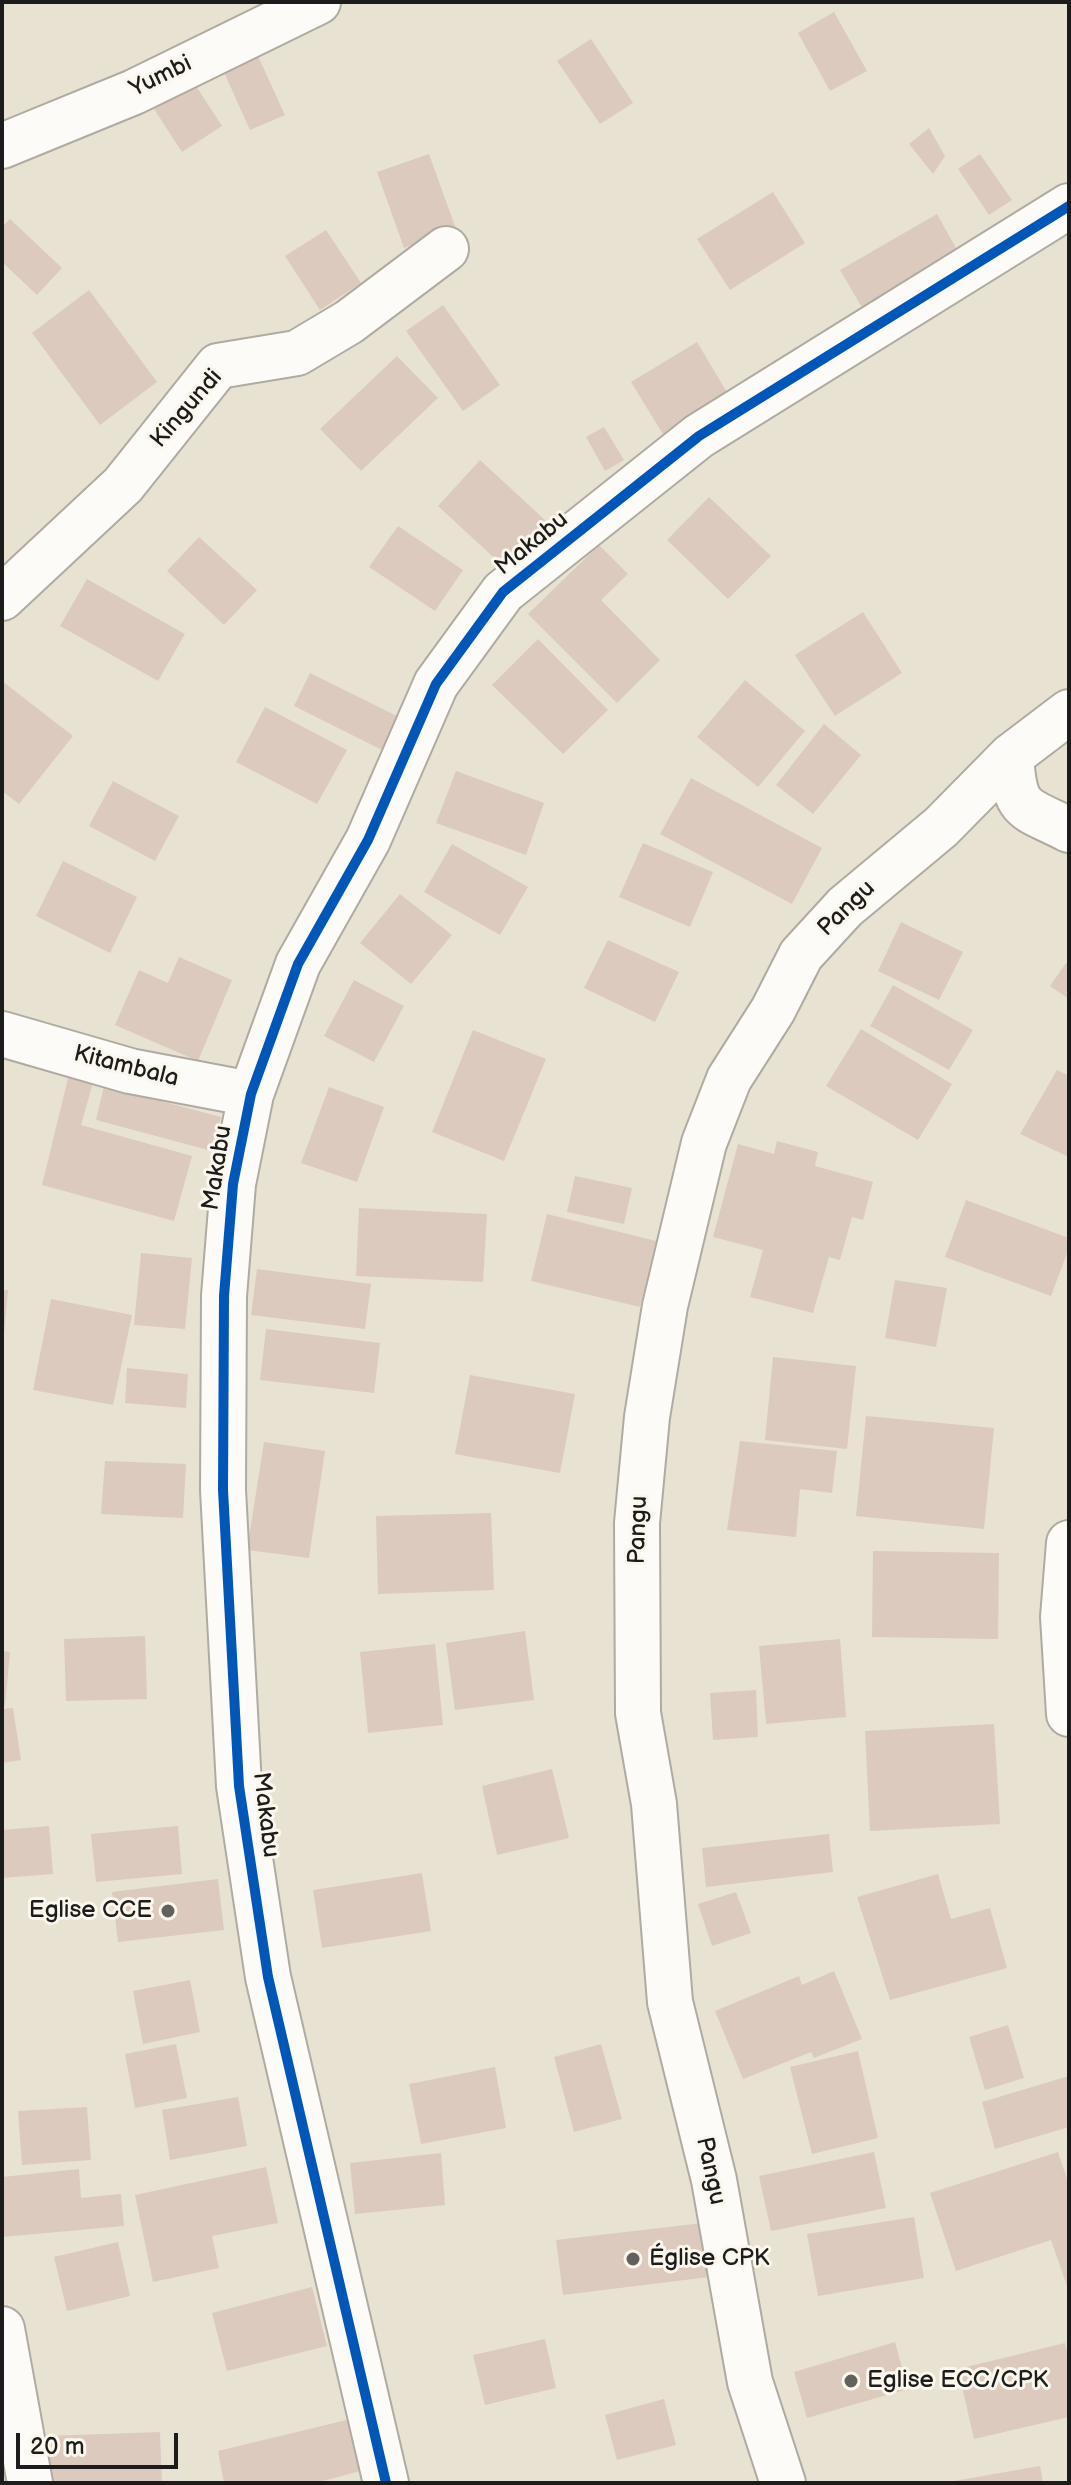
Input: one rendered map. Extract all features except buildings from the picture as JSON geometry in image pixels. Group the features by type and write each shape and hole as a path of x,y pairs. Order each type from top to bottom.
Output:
{"street":[{"name":"Yumbi","path":"2,146 134,92 318,2"},
{"name":"Makabu","path":"386,2483 268,1977 239,1786 223,1490 224,1296 233,1184 251,1094 298,964 368,840 436,684 503,592 699,436 1069,206"},
{"name":"Kingundi","path":"2,598 123,485 218,366 297,353 349,322 446,249"},
{"name":"Pangu","path":"783,2483 750,2382 714,2180 670,2002 654,1804 638,1713 637,1523 647,1417 665,1306 704,1143 729,1079 773,1010 801,955 845,907 941,827 1011,756 1069,712"},
{"path":"1011,756 1014,791 1028,812 1069,830"},
{"name":"Kitambala","path":"2,1034 130,1071 251,1094"},
{"path":"1069,1543 1063,1617 1069,1714"},
{"path":"2,2329 30,2483"}],"cycle path":[{"path":"386,2483 268,1977 239,1786 223,1490 224,1296 233,1184 251,1094 298,964 368,840 436,684 503,592 699,436 1069,206"}],"place":[{"name":"Eglise CCE","path":"168,1911"},
{"name":"Église CPK","path":"633,2259"},
{"name":"Eglise ECC/CPK","path":"851,2381"}]}
